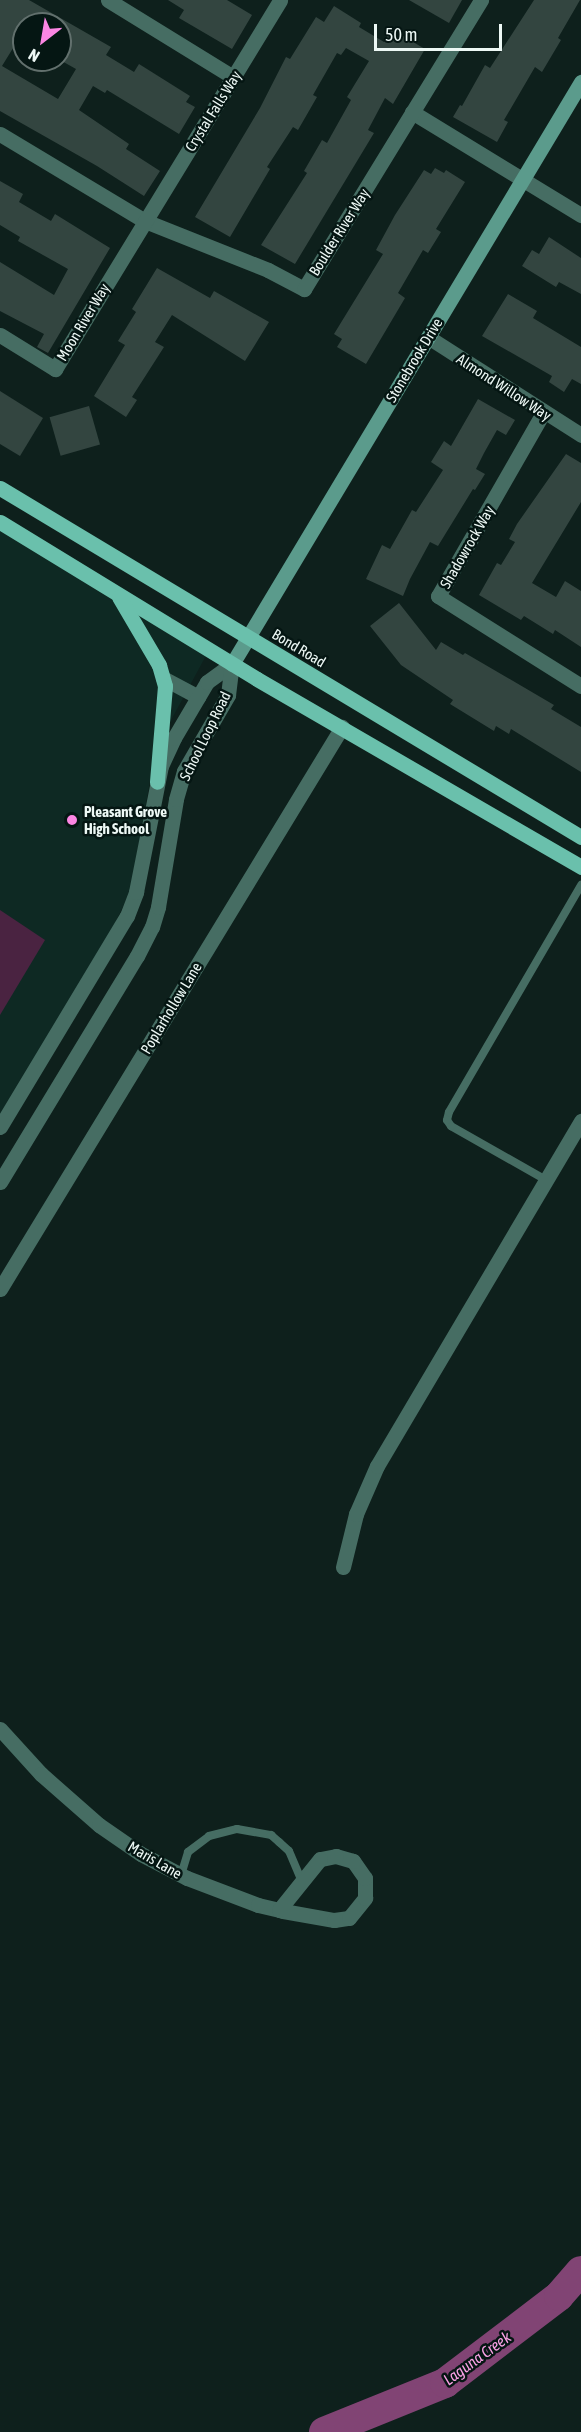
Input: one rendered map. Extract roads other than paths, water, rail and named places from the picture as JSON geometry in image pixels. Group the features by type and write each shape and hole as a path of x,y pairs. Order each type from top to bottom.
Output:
{"main road":[{"name":"Bond Road","path":"0,488 581,837"},
{"path":"0,522 232,664 581,867"},
{"path":"116,592 159,665 165,686 157,782"}],"street":[{"path":"108,0 233,77"},
{"name":"Crystal Falls Way","path":"145,221 280,0"},
{"path":"481,0 412,112 581,214"},
{"name":"Stonebrook Drive","path":"232,664 581,82"},
{"name":"Boulder River Way","path":"0,135 145,221 268,270 304,289 412,112"},
{"name":"Moon River Way","path":"0,335 55,369 145,221"},
{"name":"Almond Willow Way","path":"428,337 543,413 581,435"},
{"name":"Shadowrock Way","path":"543,413 438,596 581,686"},
{"name":"School Loop Road","path":"0,1127 127,916 136,892 157,782 174,738 207,682 232,664"},
{"name":"School Loop Road","path":"0,1182 137,957 152,927 184,771 228,695 232,664"},
{"path":"163,678 198,697"},
{"name":"Poplarhollow Lane","path":"0,1289 342,727"},
{"path":"343,1567 356,1514 377,1466 581,1121"},
{"name":"Maris Lane","path":"0,1729 41,1774 79,1809 141,1854 181,1875 234,1897 279,1910 334,1920 349,1918 365,1898 365,1878 353,1861 336,1857 320,1859 302,1881"},
{"path":"279,1910 302,1881"}],"lane":[{"path":"546,1180 451,1126 447,1120 449,1112 581,885"},
{"path":"181,1875 189,1852 209,1836 237,1829 271,1835 289,1851 302,1881"}],"waterway":[{"name":"Laguna Creek","path":"324,2432 445,2383 559,2296 581,2271"}],"place":[{"name":"Pleasant Grove High School","path":"72,820"}]}
